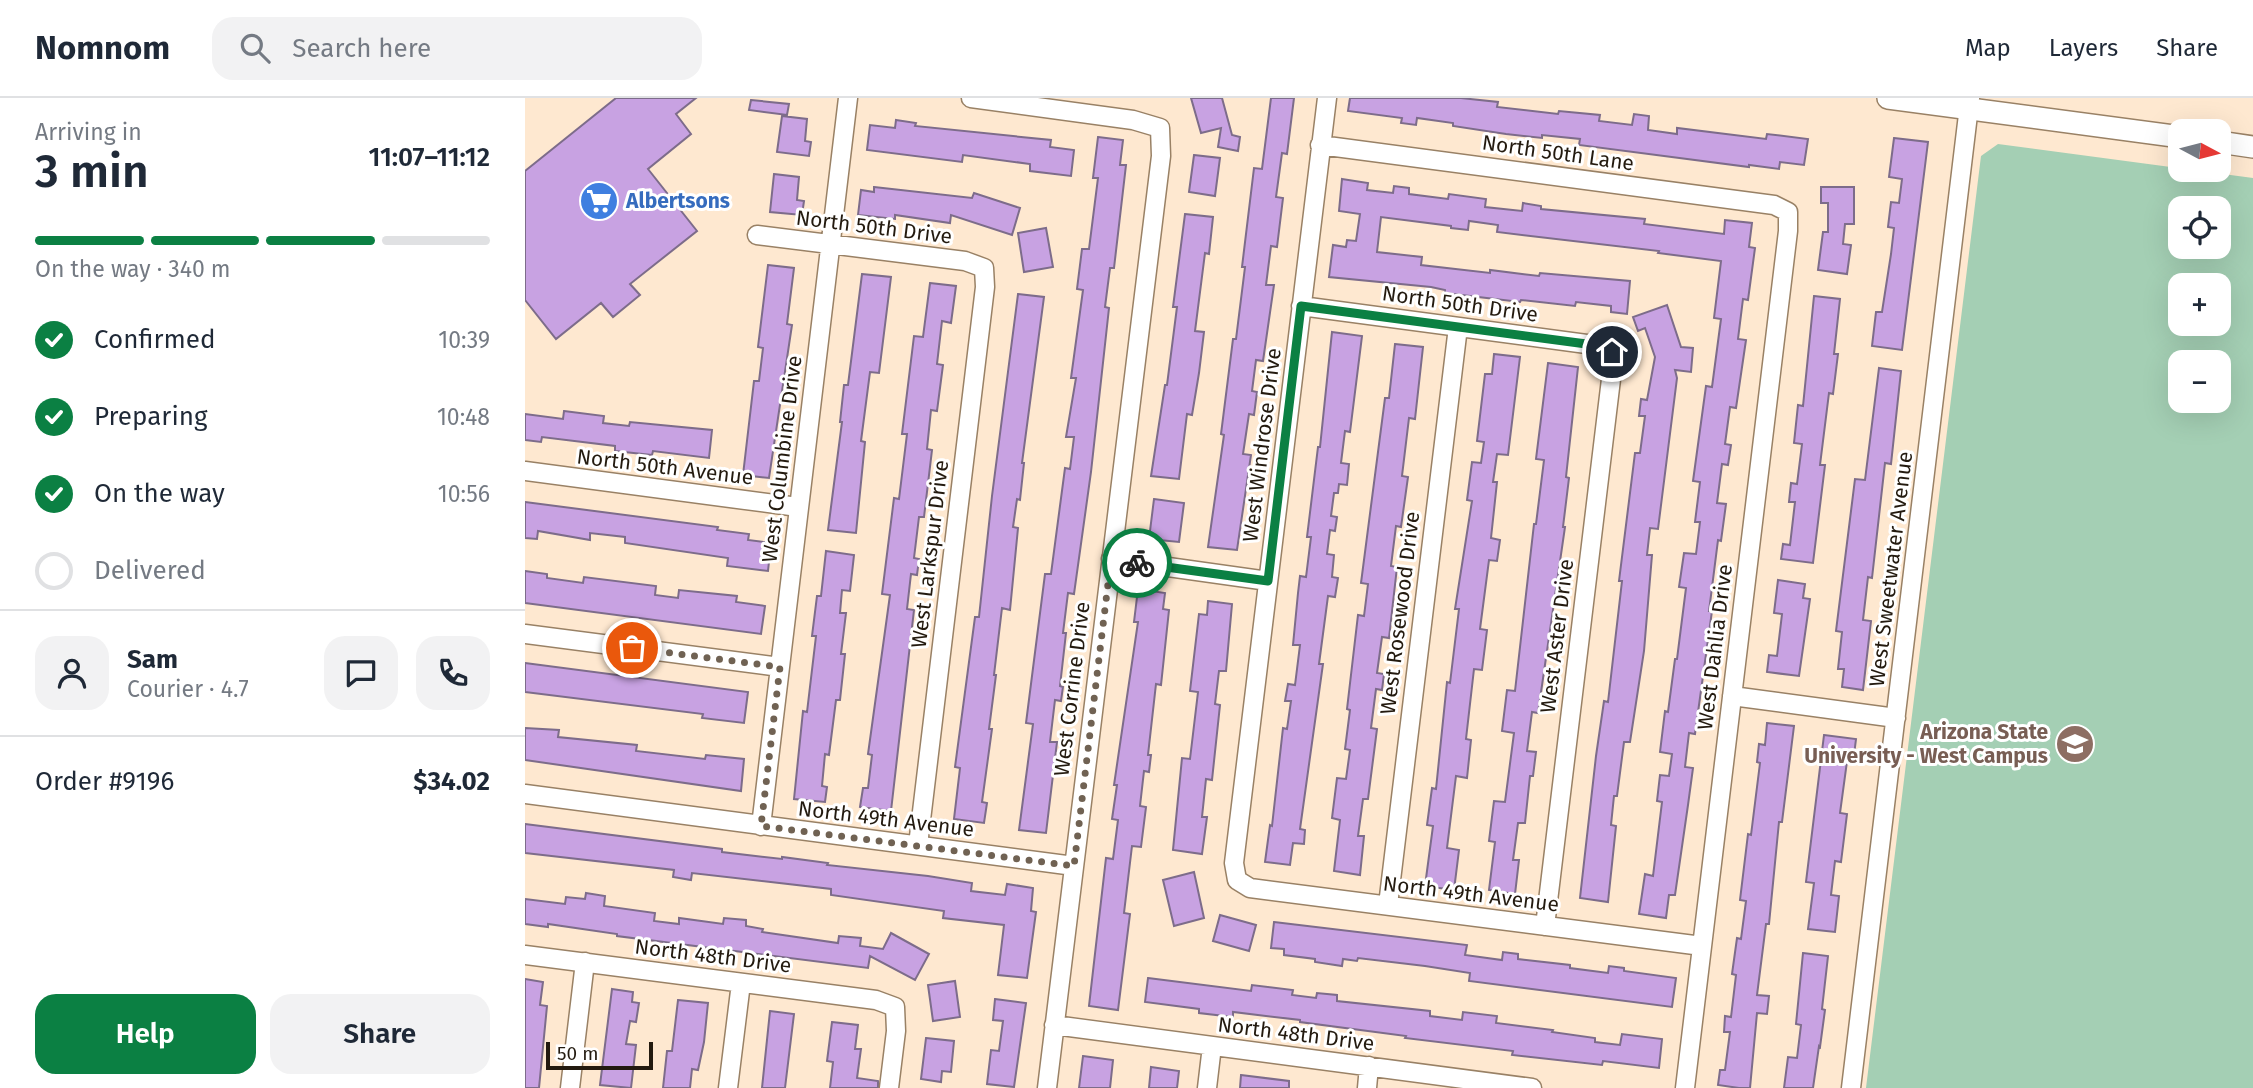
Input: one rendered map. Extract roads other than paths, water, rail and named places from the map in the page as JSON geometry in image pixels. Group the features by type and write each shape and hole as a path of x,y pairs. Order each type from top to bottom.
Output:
{"main road":[{"path":"1888,98 1969,103 2168,135"},
{"path":"2231,144 2253,147"}],"street":[{"name":"West Columbine Drive","path":"761,826 848,98"},
{"name":"West Corrine Drive","path":"971,98 1133,120 1160,128 1161,156 1047,1088"},
{"name":"West Windrose Drive","path":"1237,880 1234,863 1327,98"},
{"name":"West Sweetwater Avenue","path":"1851,1088 1969,103"},
{"name":"North 50th Lane","path":"1320,145 1774,205 1788,212"},
{"name":"West Dahlia Drive","path":"1685,1088 1788,231 1788,212"},
{"name":"North 50th Drive","path":"757,235 965,261 984,268"},
{"name":"West Larkspur Drive","path":"918,845 983,300 984,268"},
{"name":"North 50th Drive","path":"1301,306 1594,345 1612,352"},
{"name":"West Rosewood Drive","path":"1388,905 1458,327"},
{"name":"West Aster Drive","path":"1545,926 1612,371 1612,352"},
{"name":"North 50th Avenue","path":"525,471 798,507"},
{"path":"1111,559 1268,581"},
{"path":"525,634 780,667"},
{"path":"1732,696 1896,718"},
{"name":"North 49th Avenue","path":"525,794 1074,866"},
{"name":"North 49th Avenue","path":"1237,880 1250,888 1702,946"},
{"name":"North 48th Drive","path":"525,954 876,1000 895,1007 896,1031 889,1088"},
{"path":"570,1088 585,962"},
{"path":"728,1088 741,983"},
{"name":"North 48th Drive","path":"1054,1025 1528,1088"},
{"path":"1207,1088 1212,1046"},
{"path":"1367,1088 1369,1066"}],"place":[{"name":"Albertsons","path":"599,201"},
{"name":"Arizona State University - West Campus","path":"2075,744"}]}
